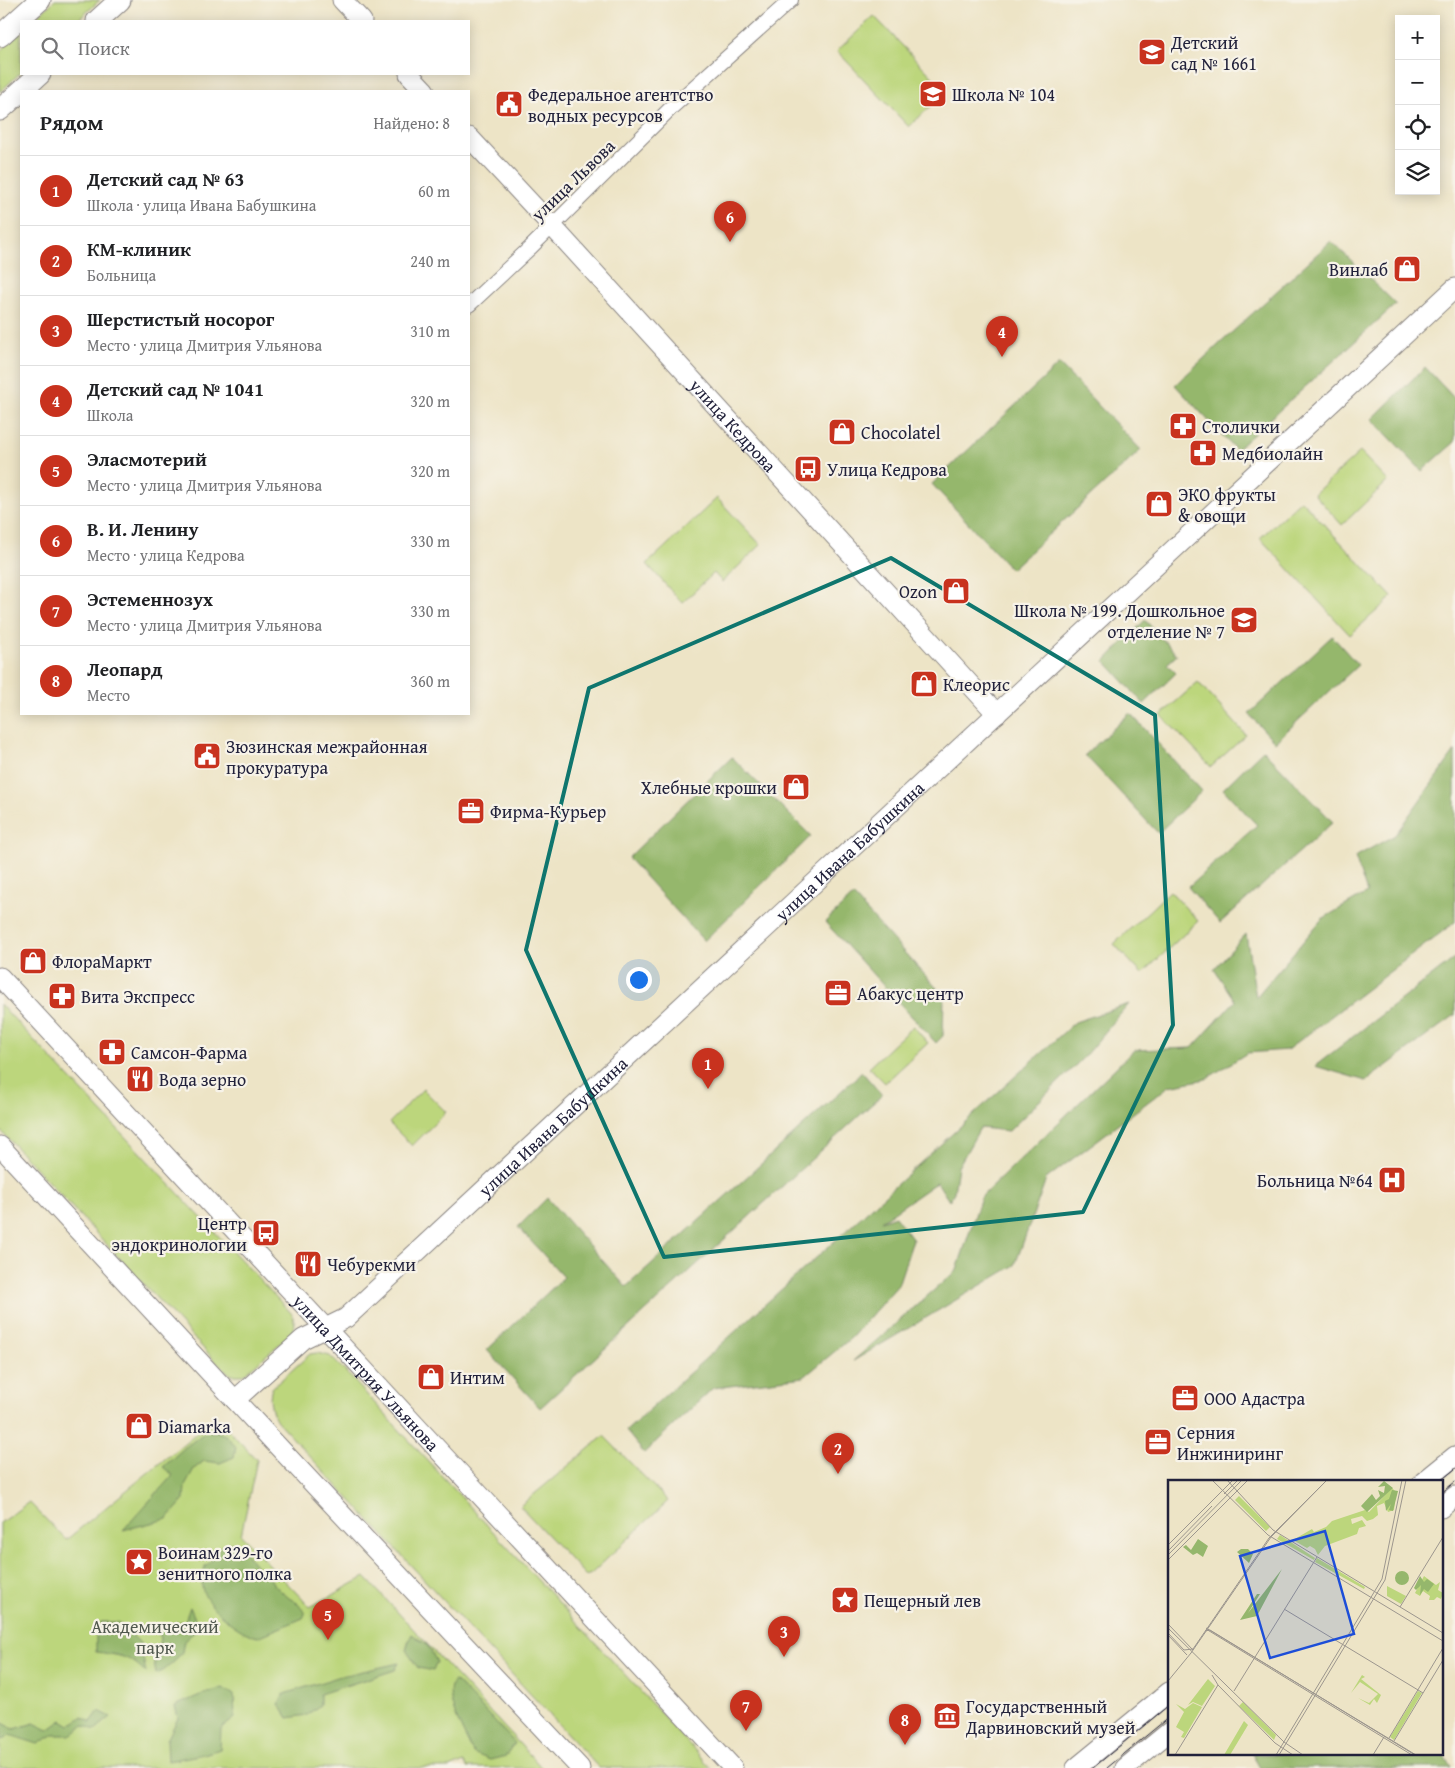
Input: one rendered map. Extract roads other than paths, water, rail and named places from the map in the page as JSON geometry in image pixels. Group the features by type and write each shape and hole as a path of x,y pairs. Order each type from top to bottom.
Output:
{"main road":[{"path":"0,36 40,0"},
{"path":"98,20 120,0"},
{"path":"22,90 39,75"},
{"path":"0,110 20,92"}],"street":[{"path":"342,0 361,20"},
{"name":"улица Львова","path":"470,303 552,226 672,107 791,0"},
{"path":"410,75 425,90"},
{"name":"улица Кедрова","path":"470,138 997,714"},
{"name":"улица Ивана Бабушкина","path":"235,1400 303,1339 338,1323 352,1313 1455,288"},
{"name":"улица Дмитрия Ульянова","path":"0,977 733,1768"},
{"path":"0,1146 580,1768"},
{"path":"1425,1480 1455,1456"},
{"path":"1442,1507 1455,1496"},
{"path":"1076,1768 1168,1693"},
{"path":"1125,1768 1168,1733"}],"tram line":[{"path":"1441,1480 1455,1469"},
{"path":"1442,1492 1455,1482"},
{"path":"1093,1768 1168,1706"},
{"path":"1107,1768 1168,1718"}],"place":[{"name":"Детский сад № 1661","path":"1152,52"},
{"name":"Школа № 104","path":"933,94"},
{"name":"Федеральное агентство водных ресурсов","path":"509,104"},
{"name":"В. И. Ленину","path":"730,242"},
{"name":"Винлаб","path":"1407,269"},
{"name":"Детский сад № 1041","path":"1002,357"},
{"name":"Столички","path":"1183,426"},
{"name":"Chocolatel","path":"842,432"},
{"name":"Медбиолайн","path":"1203,453"},
{"name":"Улица Кедрова","path":"808,469"},
{"name":"ЭКО фрукты & овощи","path":"1159,504"},
{"name":"Ozon","path":"956,591"},
{"name":"Школа № 199. Дошкольное отделение № 7","path":"1244,620"},
{"name":"Клеорис","path":"924,684"},
{"name":"Зюзинская межрайонная прокуратура","path":"207,756"},
{"name":"Хлебные крошки","path":"796,787"},
{"name":"Фирма-Курьер","path":"471,811"},
{"name":"ФлораМаркт","path":"33,961"},
{"name":"Абакус центр","path":"838,993"},
{"name":"Вита Экспресс","path":"62,996"},
{"name":"Самсон-Фарма","path":"112,1052"},
{"name":"Вода зерно","path":"140,1079"},
{"name":"Детский сад № 63","path":"708,1089"},
{"name":"Больница №64","path":"1392,1180"},
{"name":"Центр эндокринологии","path":"266,1233"},
{"name":"Чебурекми","path":"308,1264"},
{"name":"Интим","path":"431,1377"},
{"name":"ООО Адастра","path":"1185,1398"},
{"name":"Diamarka","path":"139,1426"},
{"name":"Серния Инжиниринг","path":"1158,1442"},
{"name":"КМ-клиник","path":"838,1474"},
{"name":"Воинам 329-го зенитного полка","path":"139,1562"},
{"name":"Пещерный лев","path":"845,1600"},
{"name":"Эласмотерий","path":"328,1640"},
{"name":"Шерстистый носорог","path":"784,1657"},
{"name":"Государственный Дарвиновский музей","path":"947,1716"},
{"name":"Эстеменнозух","path":"746,1731"},
{"name":"Леопард","path":"905,1745"}],"park label":[{"name":"Академический парк","path":"155,1636"}]}
